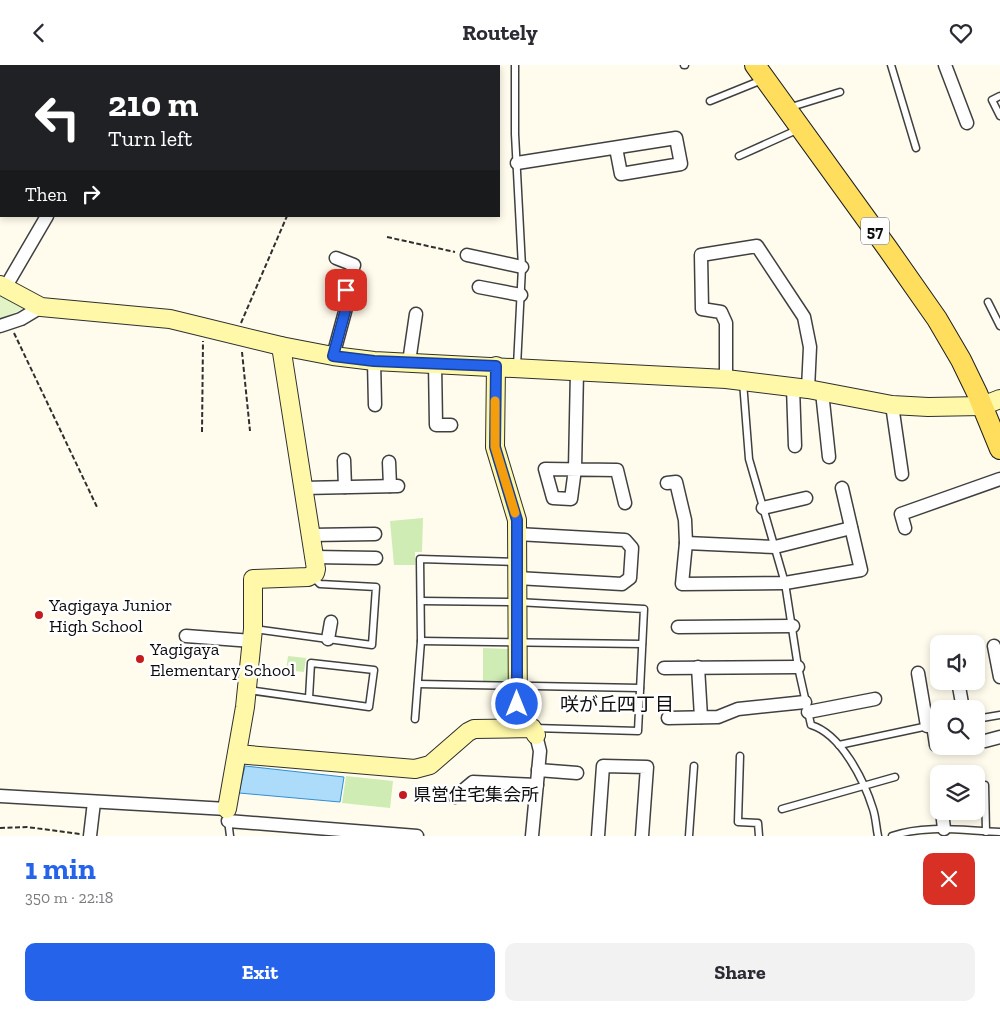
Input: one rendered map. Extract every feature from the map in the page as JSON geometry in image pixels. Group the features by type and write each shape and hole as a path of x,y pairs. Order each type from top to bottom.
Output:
{"main road":[{"name":"57","path":"760,72 888,249 991,402 1000,449"}],"street":[{"path":"945,65 967,123"},
{"path":"517,163 616,148 676,139 681,164 622,174 616,148"},
{"path":"46,217 2,286 41,307 170,319 281,346 333,356 374,361 517,367 735,380 808,389 892,405 928,407 991,402"},
{"path":"735,380 726,323 721,312 702,309 701,255 757,246 804,317 810,347 808,389 795,445"},
{"path":"467,255 522,267"},
{"path":"333,356 346,308 346,290 354,265 336,259"},
{"path":"479,287 521,295"},
{"path":"5,325 21,319 41,307"},
{"path":"409,362 416,314"},
{"path":"228,815 247,690 253,635 253,579 311,576 315,573 316,569 281,346"},
{"path":"374,361 376,405"},
{"path":"435,363 436,425 451,425"},
{"path":"496,366 495,447 517,520 517,686 529,730 540,751 532,836"},
{"path":"577,371 575,469 617,471 625,503"},
{"path":"808,389 830,457"},
{"path":"892,405 902,474"},
{"path":"344,460 345,487"},
{"path":"303,488 394,486 389,462"},
{"path":"906,528 901,514 1000,479"},
{"path":"667,483 676,482 685,520 686,543 682,584 785,583 862,570 842,488"},
{"path":"763,508 806,497"},
{"path":"686,543 775,547 851,528"},
{"path":"310,535 375,534"},
{"path":"517,534 625,539 632,548 630,578 622,583 517,570"},
{"path":"314,557 376,558"},
{"path":"328,639 331,622"},
{"path":"678,627 792,626"},
{"path":"186,636 253,635"},
{"path":"994,646 1000,677"},
{"path":"698,667 701,717"},
{"path":"664,668 798,667"},
{"path":"918,673 930,715"},
{"path":"668,718 718,717 738,709 807,707 875,699"},
{"path":"237,754 415,769 430,765 474,729 529,730"},
{"path":"985,741 1000,737"},
{"path":"598,836 603,765 647,767 642,836"},
{"path":"538,770 577,773"},
{"path":"455,797 473,782 537,785"},
{"path":"0,796 94,802 228,815 384,835 418,836"},
{"path":"90,836 94,802"}],"lane":[{"path":"515,65 522,267 517,367"},
{"path":"891,65 916,148"},
{"path":"710,101 760,72"},
{"path":"786,109 840,92"},
{"path":"1000,95 992,100 1000,116"},
{"path":"739,156 800,129"},
{"path":"988,302 1000,326"},
{"path":"735,380 749,459 785,583 798,667 811,725 820,728 839,745 863,785 873,810 878,836"},
{"path":"414,719 421,641 420,559 517,570"},
{"path":"253,635 328,639 372,645 376,587 320,584 311,576"},
{"path":"421,601 517,602 644,609 638,731 529,730"},
{"path":"421,641 642,644"},
{"path":"247,690 369,707 374,670 311,663 308,698"},
{"path":"418,684 640,688"},
{"path":"985,718 1000,715"},
{"path":"839,745 930,726"},
{"path":"740,755 738,822 758,823 759,836"},
{"path":"689,836 694,766"},
{"path":"782,809 895,777"},
{"path":"985,785 986,832"},
{"path":"228,815 230,836"},
{"path":"894,836 924,828 948,832 1000,832"}],"path":[{"path":"250,431 238,335 287,217"},
{"path":"387,237 467,255"},
{"path":"5,325 97,507"},
{"path":"202,432 203,327"},
{"path":"0,828 28,827 90,836"}],"green space":[{"path":"0,293 25,308 0,319"},
{"path":"423,518 422,552 415,552 415,565 394,565 390,521"},
{"path":"483,648 509,649 508,682 483,681"},
{"path":"288,656 306,658 304,672 286,670"},
{"path":"346,776 393,781 390,808 342,803"}],"water":[{"path":"245,766 344,777 340,802 239,793"}],"slow traffic":[{"path":"495,401 495,447 515,513"}],"place":[{"name":"Yagigaya Junior High School","path":"39,615"},
{"name":"Yagigaya Elementary School","path":"140,659"},
{"name":"県営住宅集会所","path":"403,795"}],"district":[{"name":"咲が丘四丁目","path":"617,704"}],"route":[{"path":"346,290 346,308 333,356 374,361 496,366 495,447 517,520 517,704"}]}
